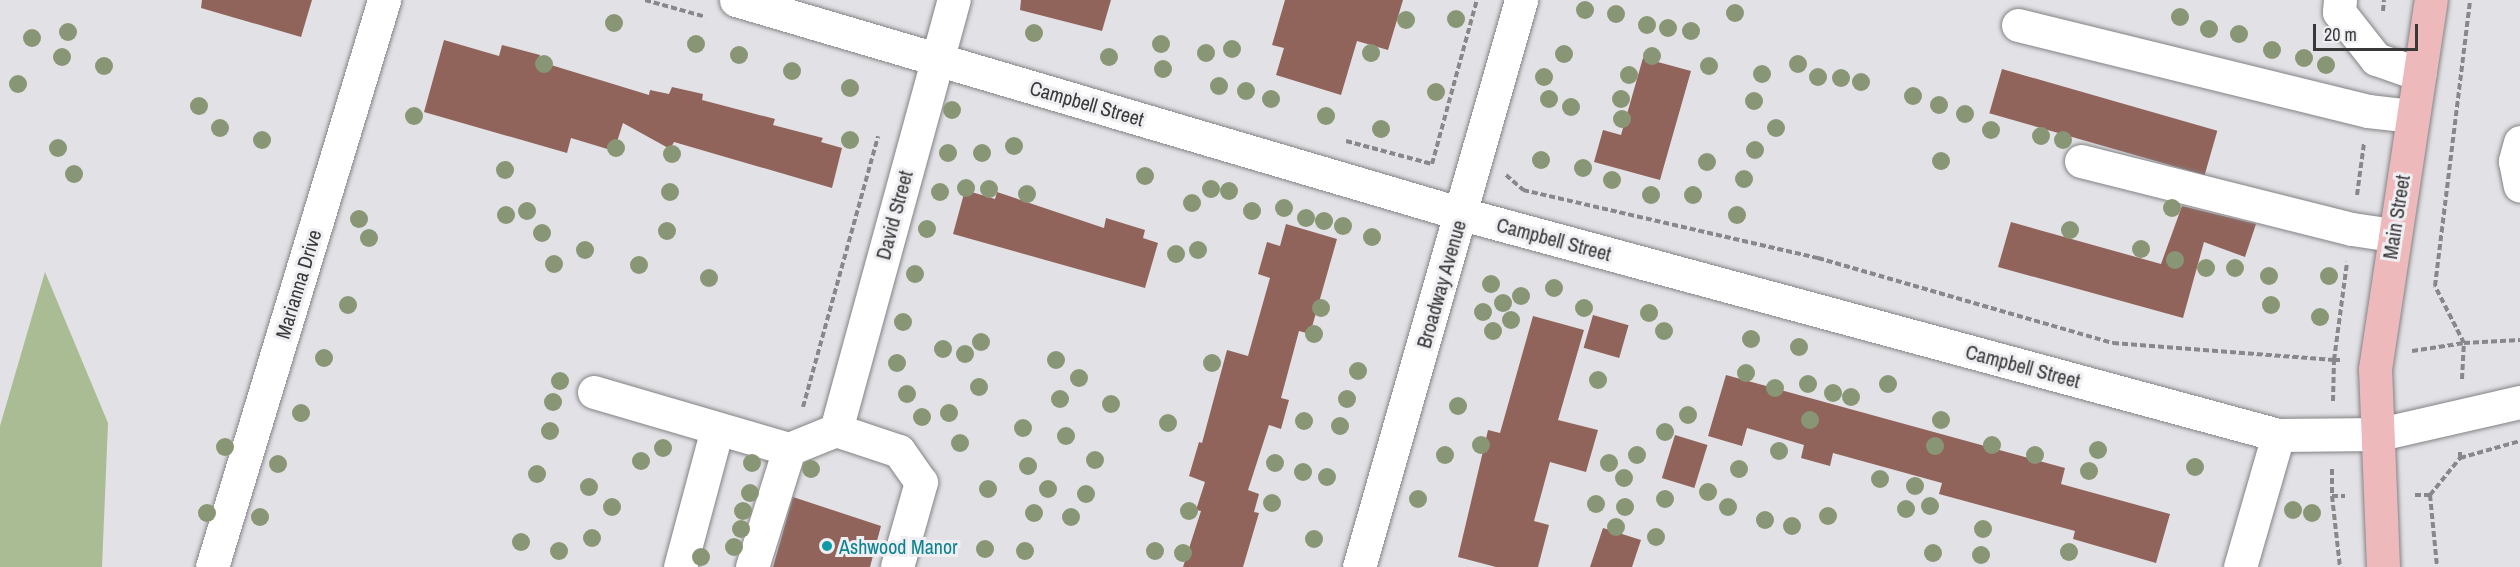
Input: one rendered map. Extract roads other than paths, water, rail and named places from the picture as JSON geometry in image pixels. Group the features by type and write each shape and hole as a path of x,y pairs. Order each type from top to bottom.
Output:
{"main road":[{"name":"Main Street","path":"2383,567 2380,434 2375,369 2392,235 2431,0"}],"street":[{"name":"Marianna Drive","path":"212,567 384,0"},
{"name":"Campbell Street","path":"736,0 1462,214 2278,435 2380,434 2520,402"},
{"name":"David Street","path":"836,430 936,58 954,0"},
{"name":"Broadway Avenue","path":"1359,567 1462,214 1521,0"},
{"path":"2340,0 2339,12 2376,58 2419,74"},
{"path":"2018,26 2368,111 2412,116"},
{"path":"2520,142 2515,160 2520,186"},
{"path":"2081,161 2352,229 2392,235"},
{"path":"594,392 789,449 836,430 899,451 921,482 897,567"},
{"path":"680,567 717,429"},
{"path":"2240,567 2278,435"},
{"path":"752,567 789,449"}],"place":[{"name":"Ashwood Manor","path":"827,546"}]}
